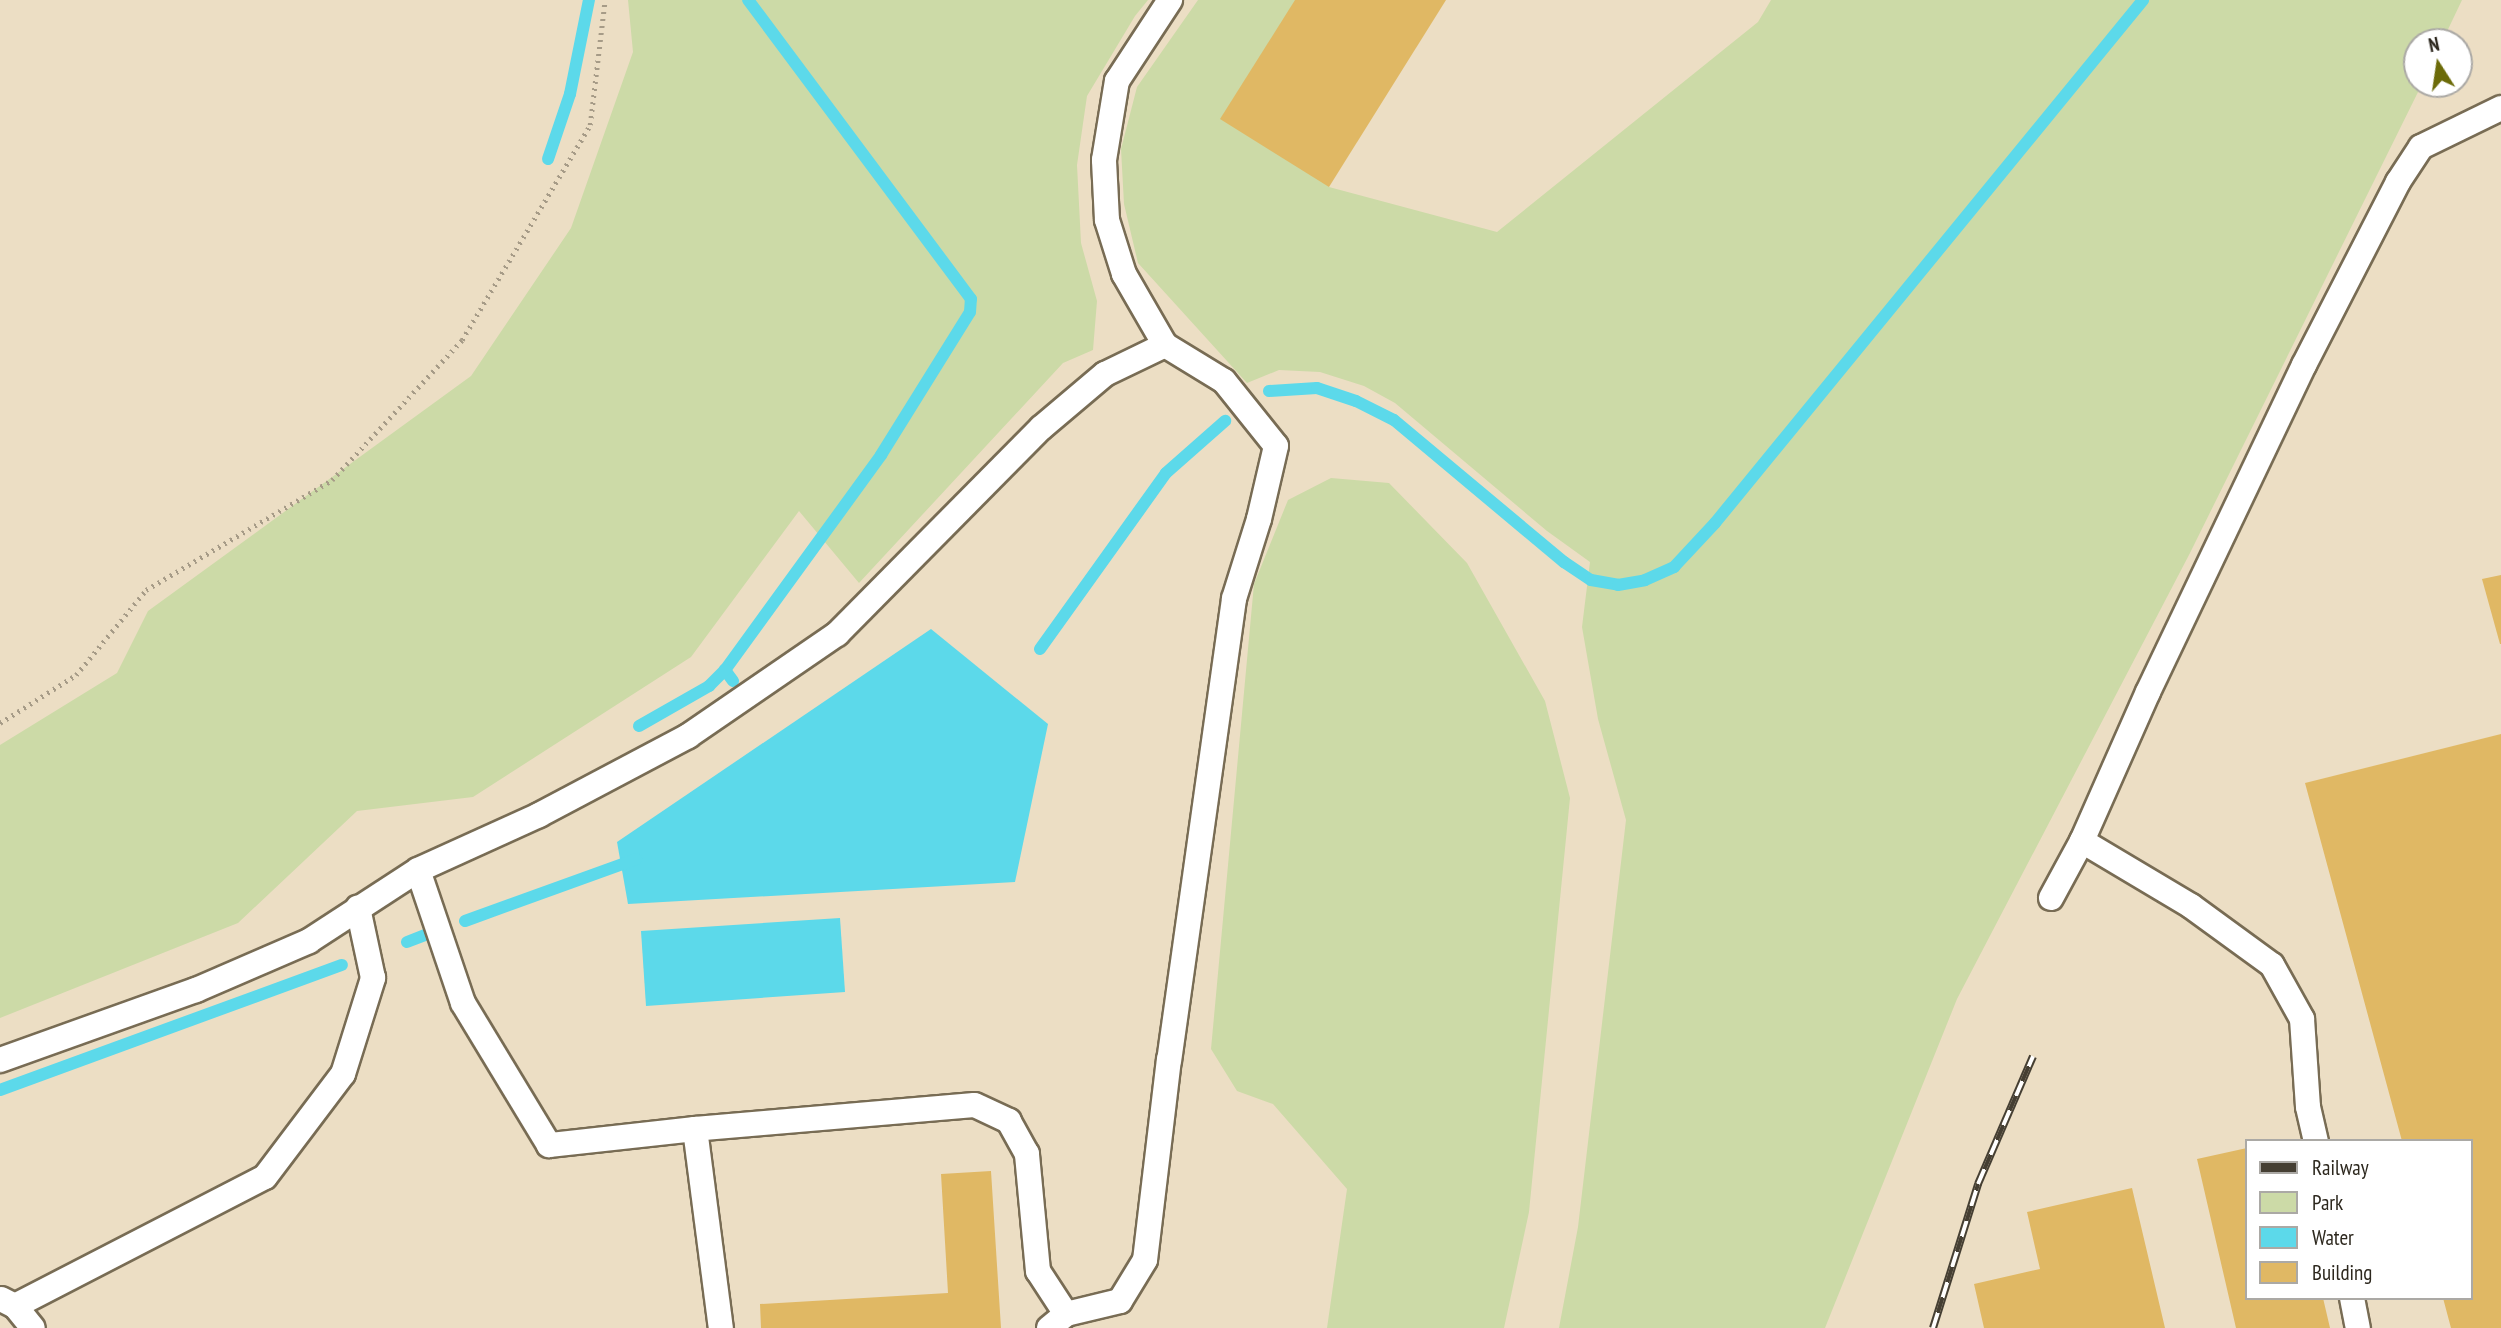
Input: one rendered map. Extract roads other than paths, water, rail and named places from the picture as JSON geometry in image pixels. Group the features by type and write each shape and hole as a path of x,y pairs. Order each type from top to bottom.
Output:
{"lane":[{"path":"418,870 463,1003 549,1145 695,1129 974,1105 1009,1121 1027,1154 1038,1271 1058,1321 1120,1301 1145,1259 1169,1059 1234,599 1276,446 1224,381 1165,345 1124,274 1107,220 1104,160 1117,81 1170,0"},
{"path":"2051,898 2082,841 2148,692 2304,365 2398,182 2421,147 2501,108"},
{"path":"0,1060 196,990 309,941 418,870 539,815 688,736 837,634 1041,428 1105,374 1165,345"},
{"path":"2082,841 2191,906 2272,965 2302,1019 2308,1107 2316,1139"},
{"path":"33,1328 8,1303 265,1177 343,1073 373,978 358,908"},
{"path":"695,1129 721,1328"},
{"path":"2352,1300 2358,1328"}],"water":[{"path":"931,629 1048,724 1015,882 628,904 617,842"},
{"path":"840,918 845,992 646,1006 641,931"}],"waterway":[{"path":"548,159 570,94 589,0"},
{"path":"733,681 725,670 881,455 970,312 971,299 748,0"},
{"path":"1269,391 1317,388 1356,401 1394,420 1564,562 1591,580 1618,585 1645,580 1674,567 1715,523 2143,0"},
{"path":"1040,649 1166,473 1225,421"},
{"path":"639,726 709,686 725,670"},
{"path":"465,921 636,859"},
{"path":"407,942 425,935"},
{"path":"0,1090 342,965"}],"railway":[{"path":"1933,1328 1978,1184 2033,1056"}]}
